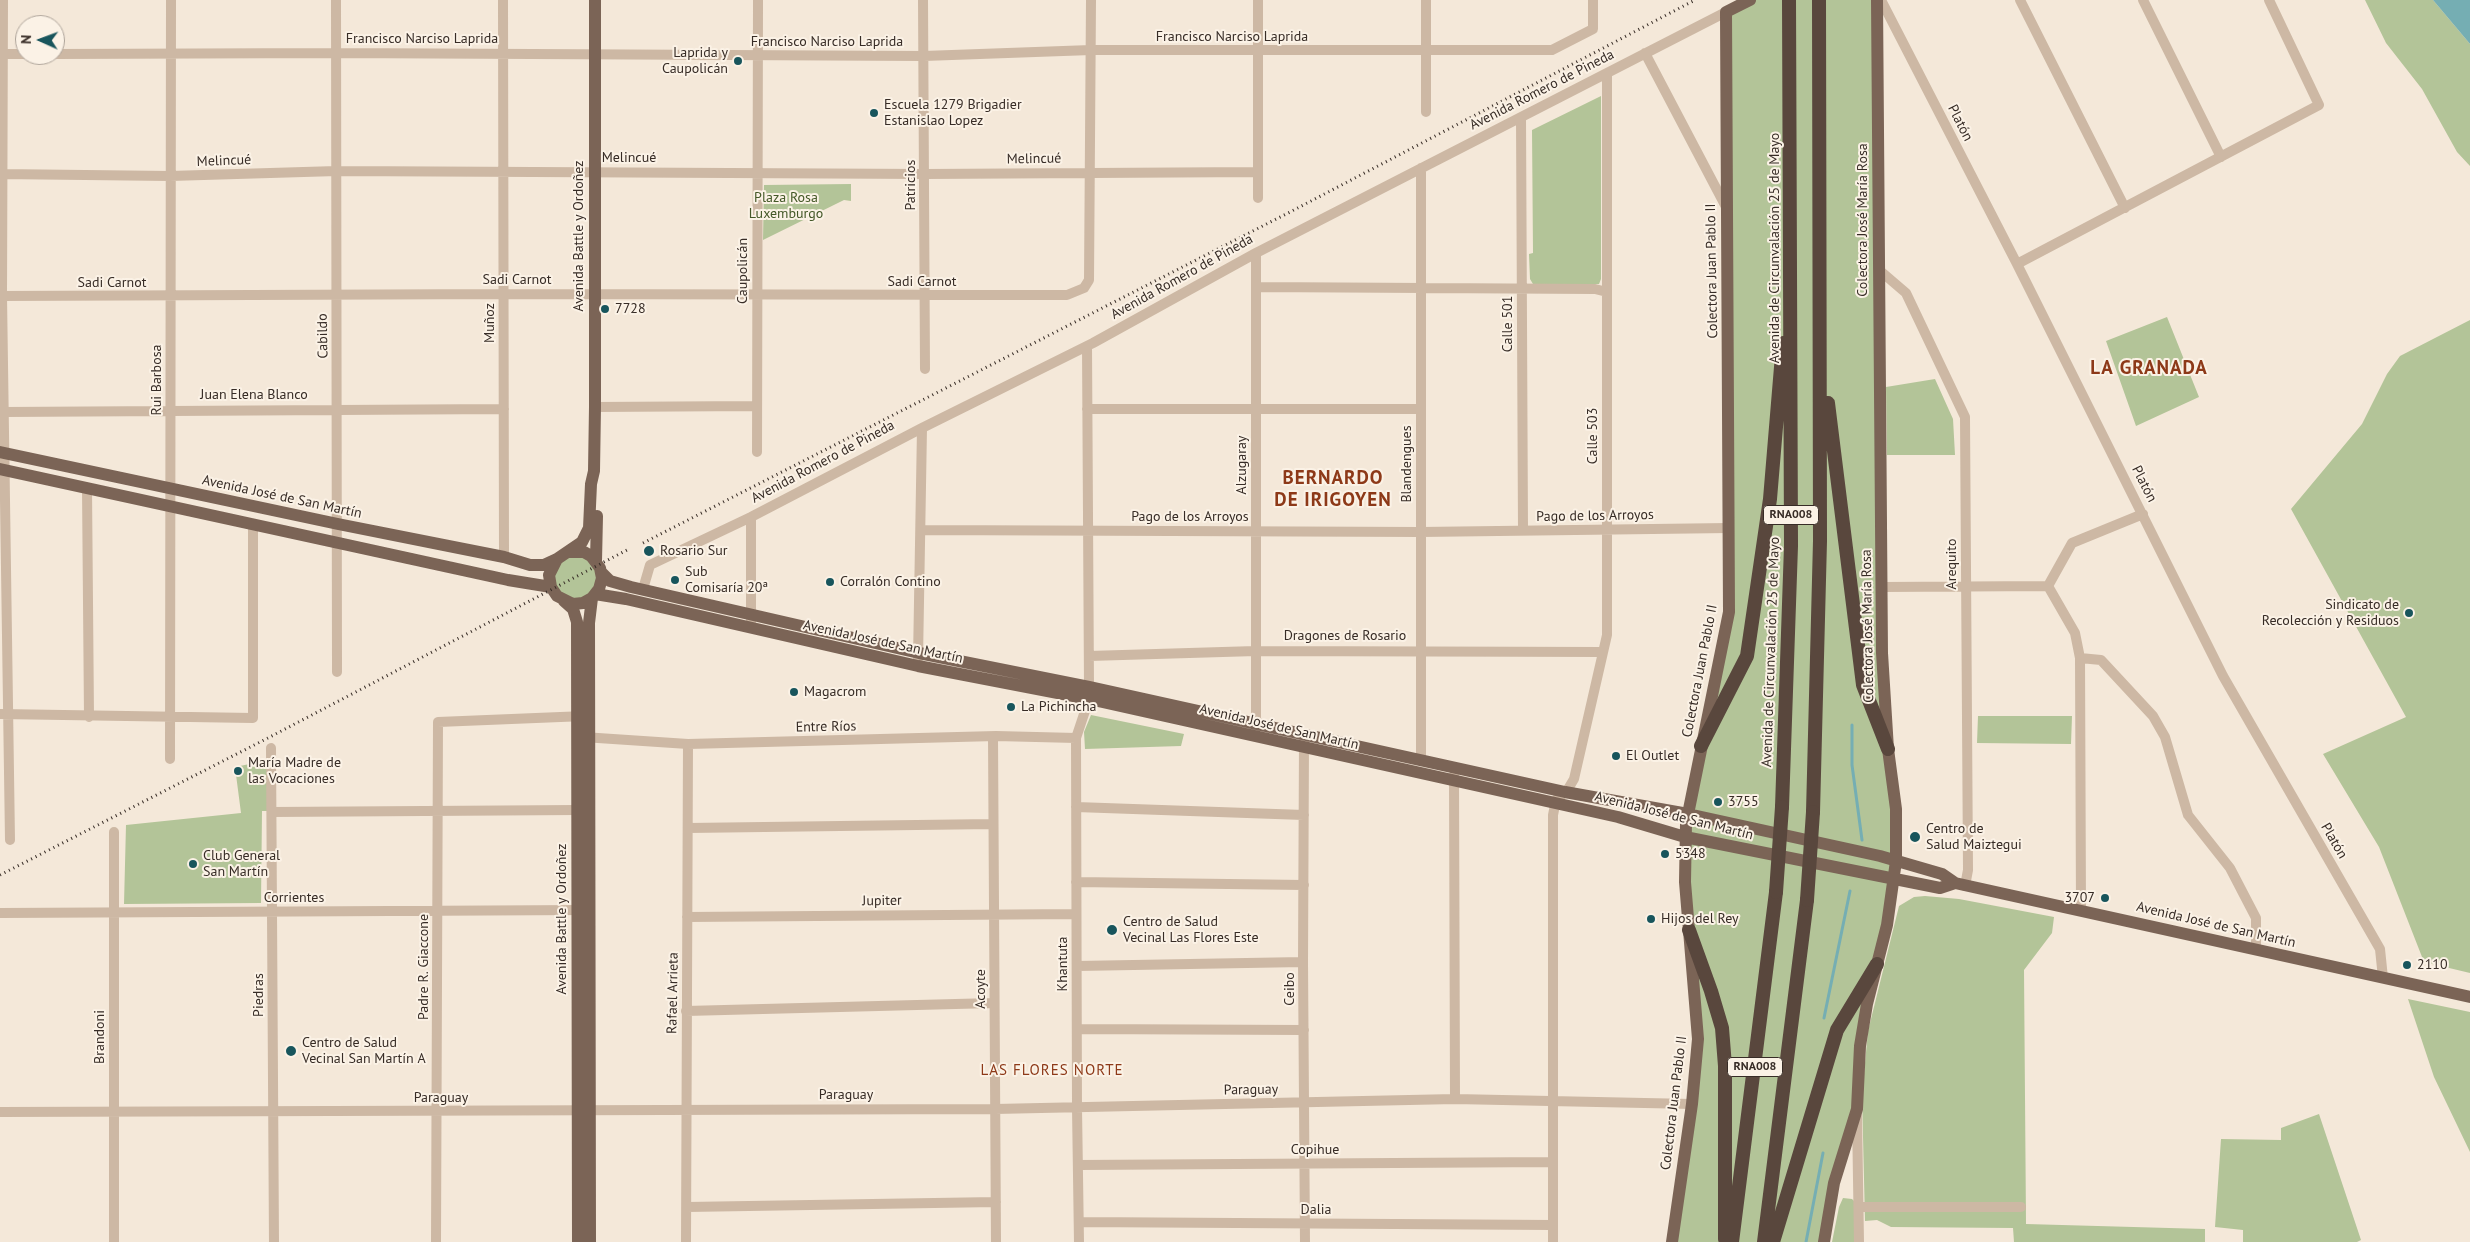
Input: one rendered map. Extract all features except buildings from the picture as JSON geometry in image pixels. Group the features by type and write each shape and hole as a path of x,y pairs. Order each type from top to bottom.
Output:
{"highway":[{"name":"RNA008","path":"1764,1242 1807,900 1813,812 1820,541 1820,0"},
{"name":"Avenida de Circunvalación 25 de Mayo","path":"1732,1242 1776,892 1782,807 1791,546 1792,223 1789,6"},
{"name":"RNA008","path":"1702,746 1747,656 1754,618 1770,499 1792,223"},
{"path":"1820,332 1837,490 1848,556 1853,621 1863,685 1888,749"},
{"path":"1689,930 1711,990 1722,1028 1725,1066 1725,1242"},
{"path":"1773,1242 1837,1030 1877,964"}],"main road":[{"name":"Avenida Battle y Ordoñez","path":"595,0 594,471 599,567"},
{"name":"Avenida Romero de Pineda","path":"1726,12 1750,0"},
{"name":"Colectora José María Rosa","path":"1824,1242 1834,1184 1857,1109 1860,1046 1867,1004 1887,925 1896,861 1896,809 1888,749 1882,652 1877,0"},
{"name":"Colectora Juan Pablo II","path":"1672,1242 1692,1104 1698,1039 1689,930 1685,837 1729,612 1726,12"},
{"name":"Avenida José de San Martín","path":"2,452 338,524 504,557 530,565 544,565 562,555"},
{"path":"2,470 508,580 551,587"},
{"name":"Avenida Battle y Ordoñez","path":"562,555 582,542 589,528 591,484 594,471"},
{"path":"584,552 599,567 601,584 594,596 583,602 574,604 564,601 557,596 551,587 549,575 562,555 584,552"},
{"name":"Avenida José de San Martín","path":"599,567 610,580 751,614 918,660"},
{"name":"Avenida Battle y Ordoñez","path":"583,716 590,611 594,596"},
{"name":"Avenida José de San Martín","path":"594,596 626,598 751,628 1089,693 1256,730 1305,735 1422,761 1454,774 1555,803 1618,817 1685,837 1940,888 1960,884"},
{"name":"Avenida Battle y Ordoñez","path":"564,601 574,609 577,622 583,716 583,1111 578,1242"},
{"name":"Avenida José de San Martín","path":"1256,730 1304,748 1688,814 1896,861 1942,874 1960,884 2470,998"},
{"name":"Avenida Battle y Ordoñez","path":"583,737 577,810 583,910"},
{"name":"Avenida Battle y Ordoñez","path":"583,1111 590,1242"}],"street":[{"path":"3,0 1,54 1,296 4,412 2,452 4,715 10,840"},
{"name":"Rui Barbosa","path":"170,0 170,759"},
{"name":"Cabildo","path":"336,0 337,672"},
{"name":"Muñoz","path":"503,0 504,557"},
{"name":"Caupolicán","path":"757,452 758,0"},
{"name":"Patricios","path":"923,0 925,369"},
{"path":"1090,172 1091,0"},
{"path":"1258,0 1258,198"},
{"path":"1426,0 1426,112"},
{"name":"Francisco Narciso Laprida","path":"65,54 336,53 924,56 1091,50 1258,52 1552,50 1593,29 1593,0"},
{"name":"Platón","path":"1881,0 2017,264 2223,676 2380,950 2383,978"},
{"path":"2020,0 2125,208"},
{"path":"2143,0 2221,157"},
{"path":"2017,264 2319,105 2269,0"},
{"name":"Avenida Romero de Pineda","path":"643,589 650,565 751,517 922,428 1087,346 1256,253 1726,12"},
{"path":"1645,53 1726,207"},
{"path":"1,54 15,54"},
{"name":"Calle 503","path":"1555,803 1574,778 1607,635 1607,74"},
{"name":"Calle 501","path":"1521,118 1523,530"},
{"name":"Blandengues","path":"1421,168 1422,761"},
{"name":"Melincué","path":"2,174 170,176 337,171 925,174 1258,172"},
{"name":"Sadi Carnot","path":"1,296 170,297 336,294 1067,295 1084,288 1089,280 1090,172"},
{"name":"Alzugaray","path":"1256,253 1256,730"},
{"name":"Arequito","path":"1878,269 1906,293 1965,417 1968,870 1960,884"},
{"path":"1256,287 1595,289 1607,292"},
{"name":"Khantuta","path":"1079,1242 1079,1164 1076,1108 1076,738 1089,693 1087,346"},
{"path":"595,407 757,406"},
{"name":"Juan Elena Blanco","path":"4,412 171,409 504,409"},
{"path":"1087,409 1421,409"},
{"path":"918,660 922,428"},
{"path":"87,488 89,717"},
{"path":"2048,586 2072,543 2143,514"},
{"path":"751,517 751,628"},
{"path":"4,715 253,718 253,525"},
{"name":"Pago de los Arroyos","path":"921,530 1421,532 1730,528"},
{"path":"1882,587 2048,586"},
{"path":"2048,586 2075,633 2080,658 2081,911"},
{"name":"Dragones de Rosario","path":"1089,656 1256,651 1602,652"},
{"path":"2080,658 2101,660 2153,716 2165,737 2188,815 2230,868 2256,918 2256,950"},
{"name":"Padre R. Giaccone","path":"436,1242 438,722 583,716"},
{"name":"Ceibo","path":"1305,735 1303,962 1306,1242"},
{"name":"Entre Ríos","path":"583,737 688,744 993,737 1076,738"},
{"name":"Acoyte","path":"993,737 996,1242"},
{"name":"Rafael Arrieta","path":"686,1242 688,744"},
{"name":"Piedras","path":"272,748 274,1242"},
{"path":"1454,774 1455,1099"},
{"path":"1553,1242 1551,1100 1553,815 1555,803"},
{"path":"1076,808 1304,815"},
{"path":"272,812 577,810"},
{"path":"688,828 993,824"},
{"name":"Brandoni","path":"114,832 114,1242"},
{"path":"1076,882 1304,885"},
{"name":"Corrientes","path":"0,913 583,910"},
{"name":"Jupiter","path":"687,917 1076,914"},
{"path":"1077,966 1303,962"},
{"path":"686,1011 994,1003"},
{"path":"1076,1029 1304,1030"},
{"name":"Paraguay","path":"0,1112 995,1109 1455,1099 1692,1104"},
{"path":"1857,1109 1859,1242"},
{"name":"Copihue","path":"1079,1164 1552,1162"},
{"path":"687,1207 996,1202"},
{"path":"1859,1207 2021,1207"},
{"name":"Dalia","path":"1079,1222 1552,1225"}],"green space":[{"path":"1750,0 1877,0 1879,464 1896,861 1858,1080 1824,1242 1672,1242 1698,1039 1685,837 1729,612 1726,12"},
{"path":"2365,0 2433,0 2470,44 2470,166 2457,152 2422,89 2386,43"},
{"path":"1601,96 1601,279 1599,284 1533,284 1530,279 1529,254 1533,253 1532,130"},
{"name":"Plaza Rosa Luxemburgo","path":"851,184 851,201 844,200 763,240 764,185"},
{"path":"2167,317 2199,397 2136,426 2106,341"},
{"name":"Sindicato de Recolección y Residuos","path":"2470,320 2470,973 2424,962 2379,847 2323,754 2406,717 2291,509 2362,424 2387,374 2400,356"},
{"path":"1935,379 1953,419 1955,455 1887,455 1886,387"},
{"path":"584,552 602,578 583,603 557,596 552,566 557,559"},
{"path":"1091,715 1184,734 1181,746 1085,749 1084,732"},
{"path":"1978,716 2072,716 2071,744 1977,743"},
{"name":"Club General San Martín","path":"269,760 268,811 262,811 261,903 124,904 126,825 241,813 235,767"},
{"path":"1914,897 1959,899 2054,917 2052,933 2024,970 2026,1224 2205,1229 2205,1242 2014,1242 2013,1228 1891,1227 1877,1220 1865,1221 1862,1095 1868,1031 1899,906"},
{"path":"2408,999 2470,1012 2470,1152 2434,1077"},
{"path":"2319,1114 2361,1240 2357,1242 2243,1242 2243,1230 2215,1227 2221,1139 2281,1140 2281,1128"},
{"path":"1843,1198 1852,1199 1855,1202 1857,1242 1832,1242 1839,1207"}],"water":[{"path":"2433,0 2470,0 2470,44"}],"waterway":[{"path":"1852,725 1852,765 1862,840"},
{"path":"1824,1018 1850,891"},
{"path":"1806,1242 1823,1153"}],"railway":[{"path":"643,543 1290,212 1695,0"},
{"path":"0,875 266,739 627,550"}],"place":[{"name":"Laprida y Caupolicán","path":"738,61"},
{"name":"Escuela 1279 Brigadier Estanislao Lopez","path":"874,113"},
{"name":"7728","path":"605,309"},
{"name":"Rosario Sur","path":"649,551"},
{"name":"Sub Comisaría 20ª","path":"675,580"},
{"name":"Corralón Contino","path":"830,582"},
{"name":"Sindicato de Recolección y Residuos","path":"2409,613"},
{"name":"Magacrom","path":"794,692"},
{"name":"La Pichincha","path":"1011,707"},
{"name":"El Outlet","path":"1616,756"},
{"name":"María Madre de las Vocaciones","path":"238,771"},
{"name":"3755","path":"1718,802"},
{"name":"Centro de Salud Maiztegui","path":"1915,837"},
{"name":"5348","path":"1665,854"},
{"name":"Club General San Martín","path":"193,864"},
{"name":"3707","path":"2105,898"},
{"name":"Hijos del Rey","path":"1651,919"},
{"name":"Centro de Salud Vecinal Las Flores Este","path":"1112,930"},
{"name":"2110","path":"2407,965"},
{"name":"Centro de Salud Vecinal San Martín A","path":"291,1051"}],"district":[{"name":"LA GRANADA","path":"2149,369"},
{"name":"BERNARDO DE IRIGOYEN","path":"1333,490"},
{"name":"LAS FLORES NORTE","path":"1052,1071"}]}
